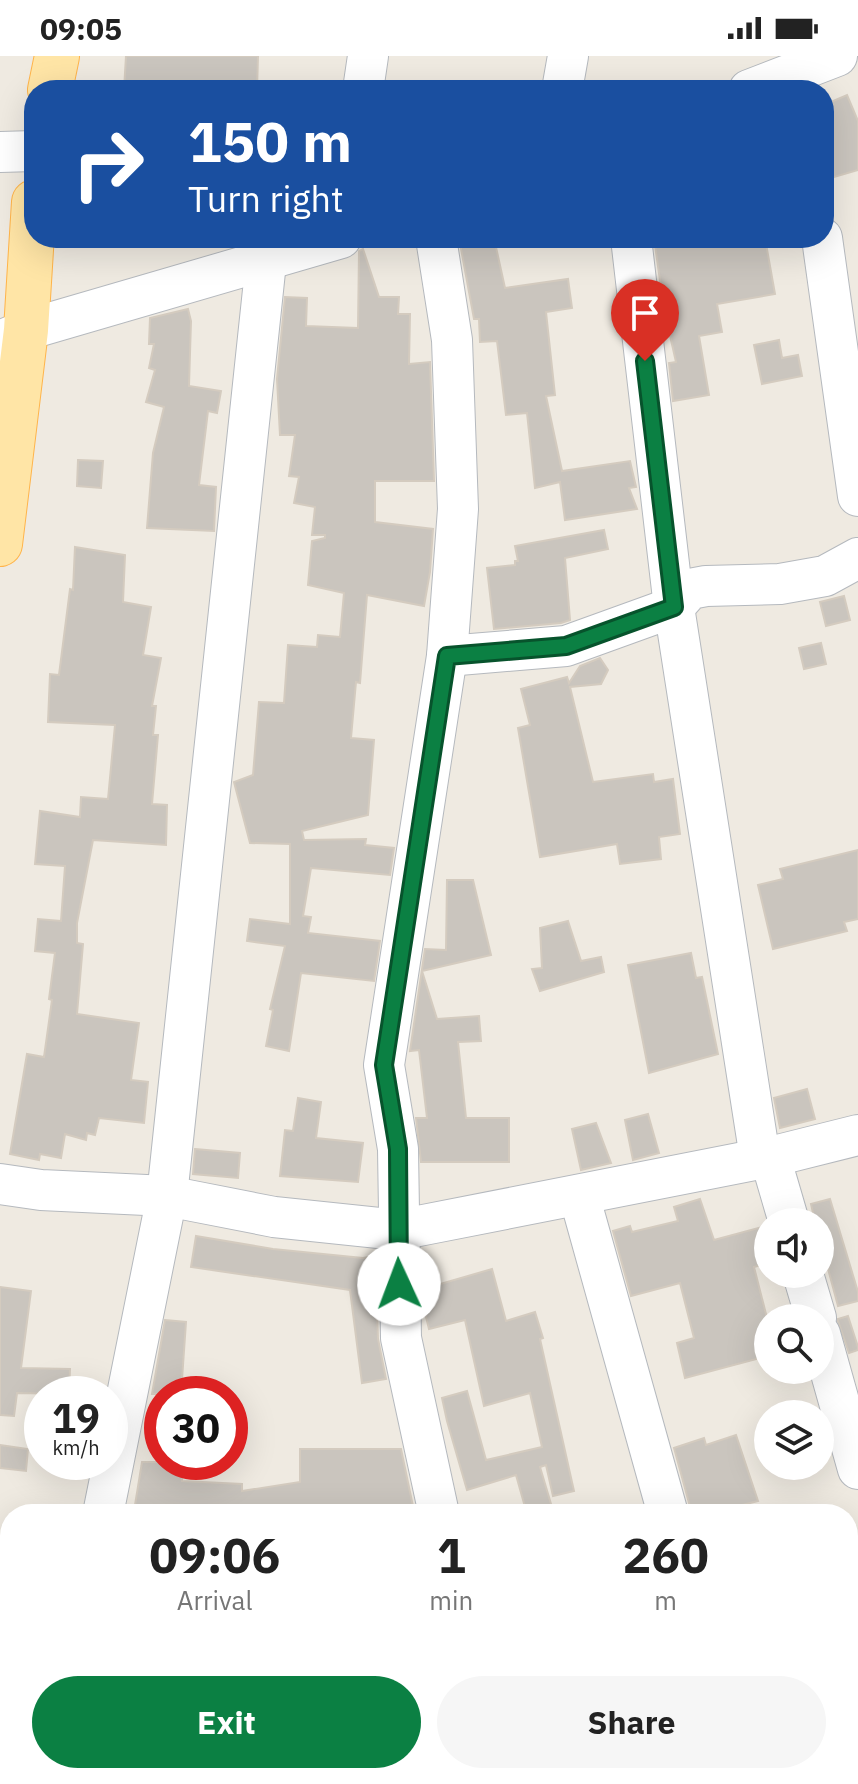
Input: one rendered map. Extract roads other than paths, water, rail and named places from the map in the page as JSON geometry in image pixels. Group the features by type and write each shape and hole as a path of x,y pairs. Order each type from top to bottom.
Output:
{"main road":[{"path":"52,80 57,56"},
{"path":"0,544 13,335 27,248"}],"street":[{"path":"364,80 368,56"},
{"path":"564,80 568,56"},
{"path":"776,80 809,68"},
{"path":"0,152 24,151"},
{"path":"13,335 310,248"},
{"path":"437,1504 401,1338 398,1149 384,1065 447,656 458,509 452,340 438,248"},
{"path":"632,248 674,607 765,1158 784,1208"},
{"path":"823,248 858,496"},
{"path":"105,1504 167,1196 266,262"},
{"path":"447,656 566,646 674,607 690,589 780,584 825,576 858,558"},
{"path":"0,1184 41,1190 167,1196 274,1217 398,1230 765,1158 858,1135"},
{"path":"579,1195 665,1504"},
{"path":"834,1384 858,1469"}]}
